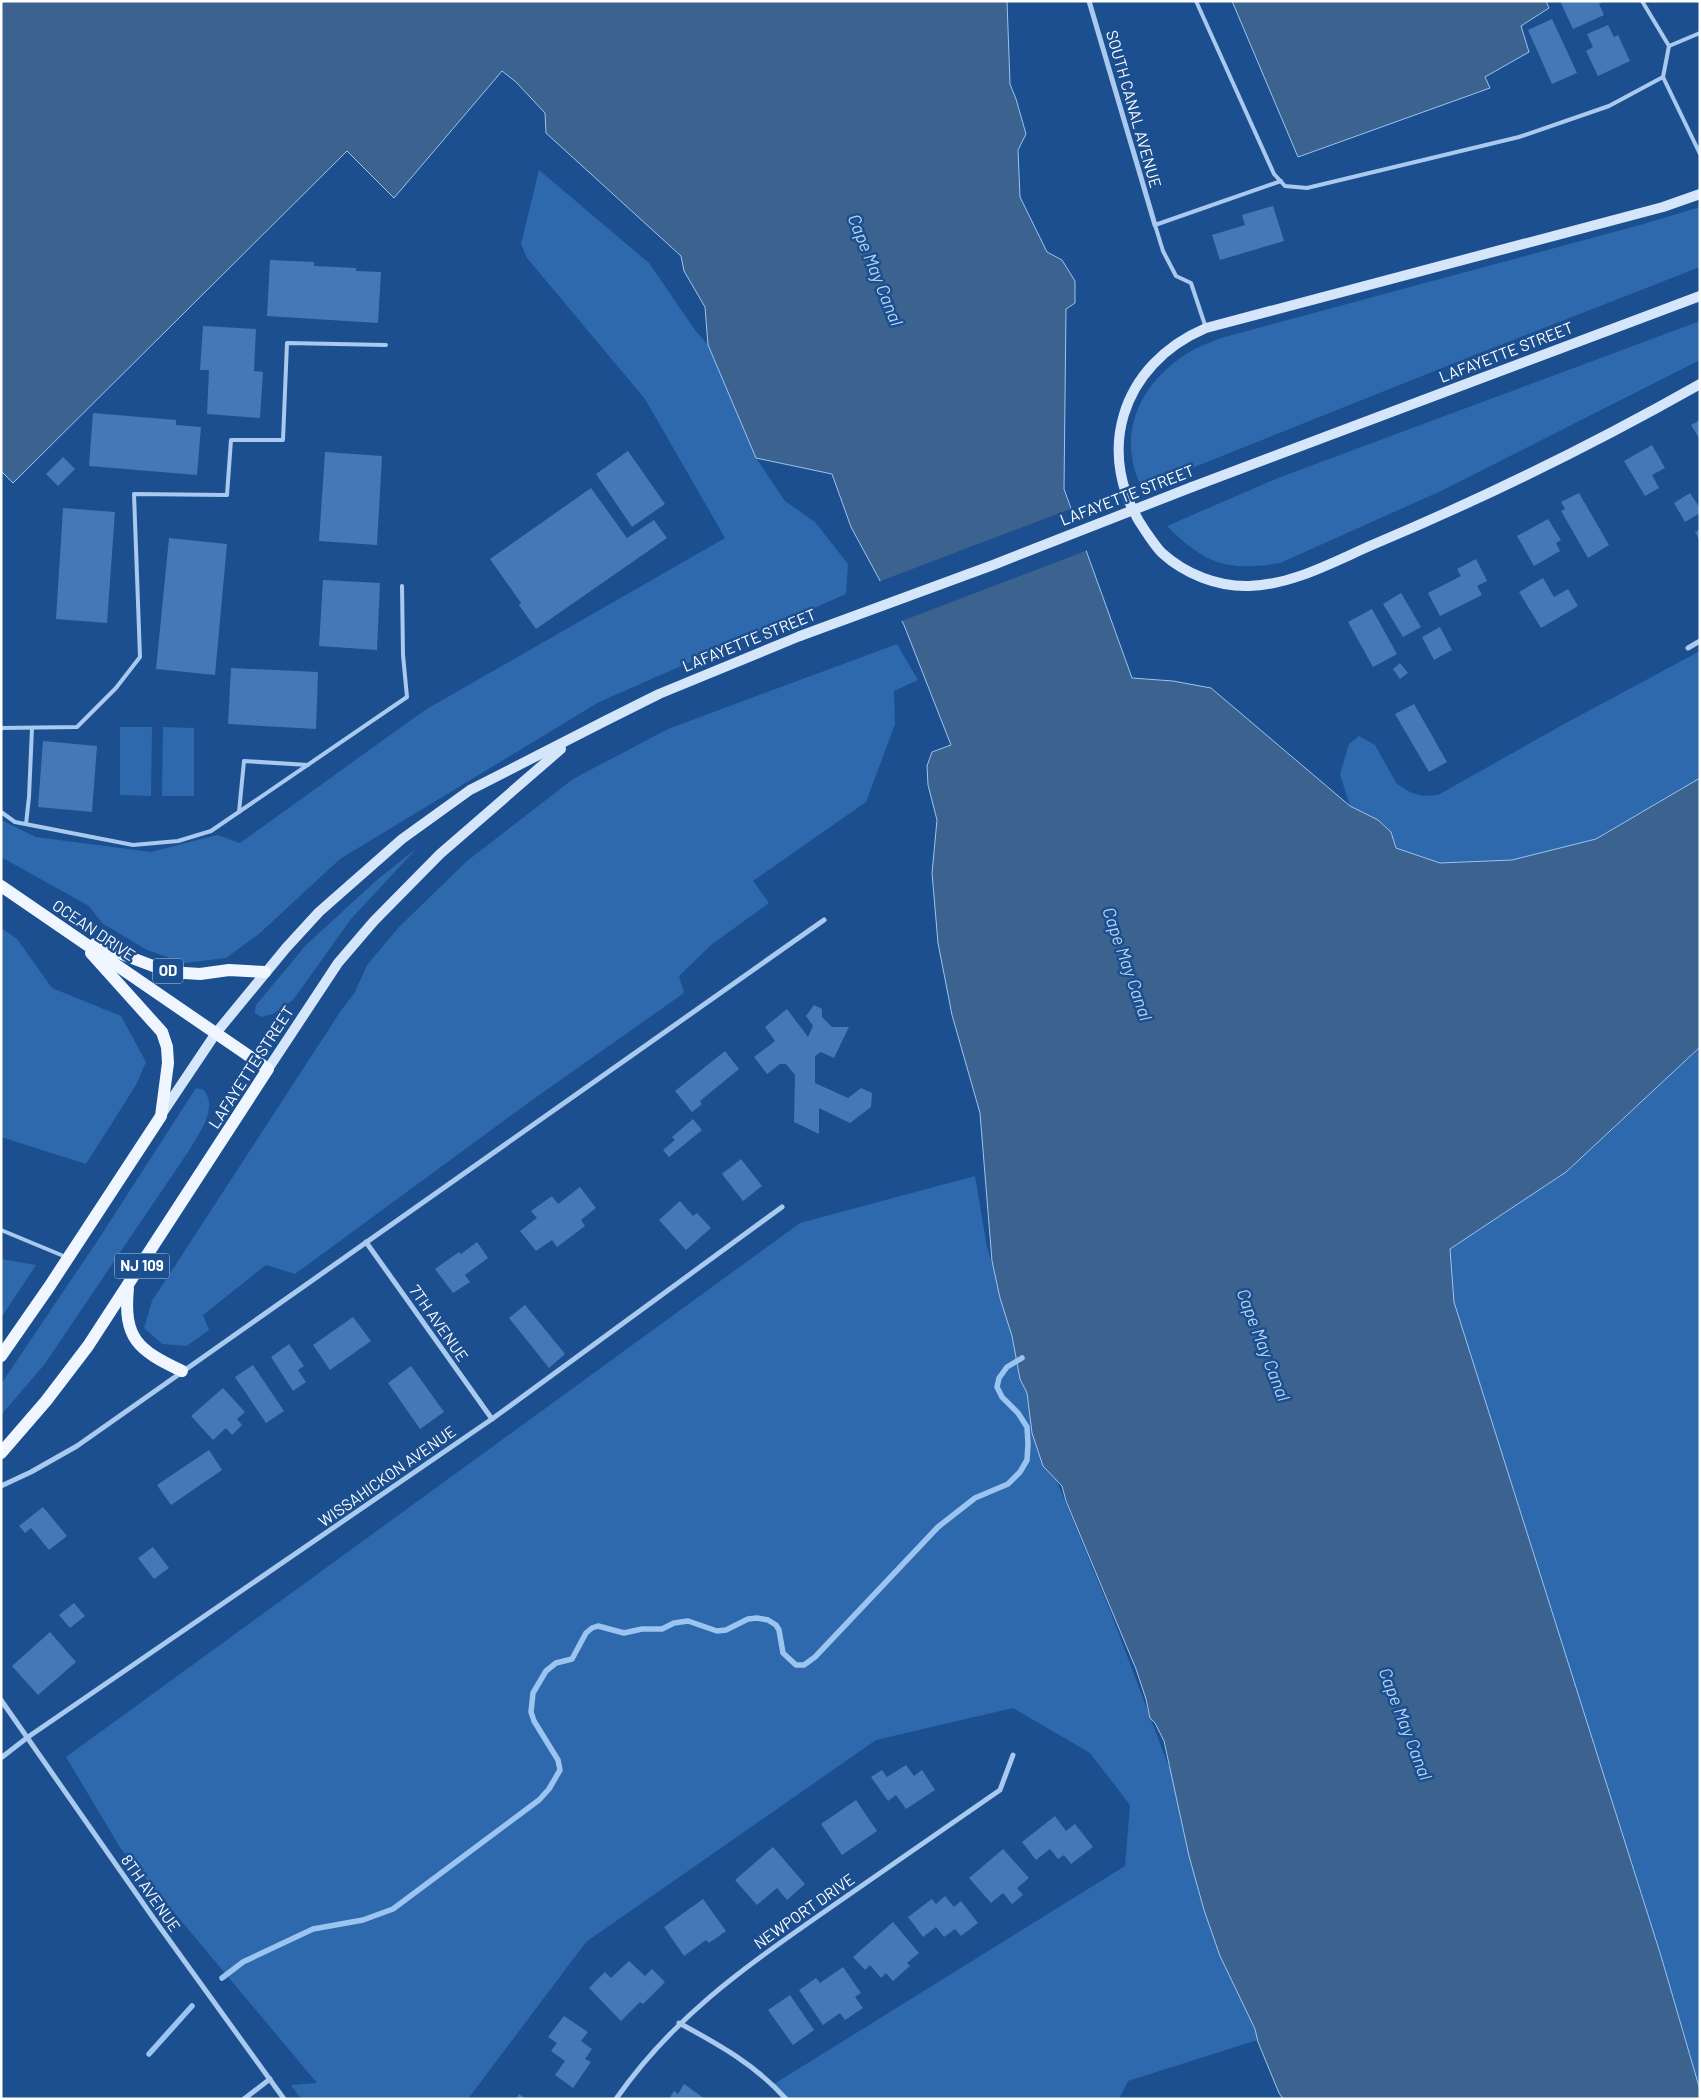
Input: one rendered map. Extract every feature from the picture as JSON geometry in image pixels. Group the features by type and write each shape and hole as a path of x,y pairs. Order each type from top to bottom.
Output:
{"main road":[{"path":"1700,194 1663,207 1206,328 1189,336 1168,350 1150,367 1135,387 1125,410 1120,434 1119,459 1123,485 1132,510 1160,552 1178,566 1200,577 1224,584 1249,586 1276,583 1303,575 1442,516 1629,424 1700,384"},
{"name":"LAFAYETTE STREET","path":"1,1356 216,1033 265,972 319,912 402,839 470,790 659,694 800,636 993,565 1192,487 1700,296"},
{"name":"LAFAYETTE STREET","path":"1,1453 68,1374 128,1288 338,963 387,907 440,854 573,738"},
{"name":"OCEAN DRIVE","path":"1,886 268,1069"},
{"path":"76,938 162,1032 167,1046 168,1063 161,1116"},
{"name":"OD","path":"76,938 169,972 200,974 229,970 265,972"},
{"path":"128,1288 126,1312 131,1334 136,1341 154,1356 182,1371"}],"street":[{"name":"SOUTH CANAL AVENUE","path":"1089,1 1155,225"},
{"path":"1688,648 1700,641"},
{"path":"1,1486 32,1472 77,1446 824,920"},
{"name":"WISSAHICKON AVENUE","path":"1,1758 28,1737 492,1419 782,1207"},
{"name":"7TH AVENUE","path":"366,1242 492,1419"},
{"name":"8TH AVENUE","path":"1,1700 154,1920 284,2099"},
{"name":"NEWPORT DRIVE","path":"616,2099 633,2074 679,2023 720,1986 1000,1790 1012,1756"},
{"path":"679,2023 721,2045 749,2065 786,2099"},
{"path":"244,2099 270,2079"}],"lane":[{"path":"1196,1 1274,174 1286,186 1307,188 1519,136 1609,106 1663,77"},
{"path":"1642,1 1669,46 1663,77 1700,154"},
{"path":"1669,46 1700,33"},
{"path":"1206,328 1190,283 1176,276 1163,251 1155,225 1281,181"},
{"path":"1,728 77,727 116,688 140,657 134,494 227,495 231,440 283,440 287,344 386,345"},
{"path":"1,812 15,822 133,845 178,841 211,831 407,697 403,655 402,586"},
{"path":"26,824 32,728"},
{"path":"239,812 244,761 308,765"},
{"path":"1,1230 68,1258"}],"shaded area":[{"path":"539,170 649,263 695,330 708,345 756,458 785,501 815,522 848,564 846,594 599,702 340,859 260,933 226,958 185,963 147,950 102,923 89,906 1,857 1,820 36,837 151,852 217,835 240,843 425,710 725,538 645,399 527,258 521,244"},
{"path":"1700,207 1700,267 1142,488 1134,467 1131,447 1132,428 1138,409 1147,392 1160,376 1175,362 1196,348 1221,338 1640,225"},
{"path":"1700,321 1700,360 1441,491 1280,563 1245,566 1218,562 1205,557 1193,549 1167,526 1278,478"},
{"path":"897,644 918,680 894,691 895,724 866,802 753,881 769,903 711,945 679,976 684,993 535,1098 295,1274 266,1265 203,1315 209,1330 187,1346 162,1344 144,1328 152,1301 340,1012 355,992 367,965 399,927 467,861 573,779 668,729"},
{"path":"1700,651 1700,778 1596,839 1512,860 1440,863 1396,848 1391,832 1378,820 1350,806 1340,774 1349,744 1359,736 1375,745 1397,784 1410,792 1422,796 1438,795 1564,724"},
{"path":"120,727 152,727 151,796 120,795"},
{"path":"163,727 194,728 194,796 162,796"},
{"path":"416,849 351,919 293,1000 273,1014 261,1017 255,1013 256,1005 306,945 378,879"},
{"path":"1,928 17,939 52,988 121,1016 146,1062 136,1085 86,1164 1,1137"},
{"path":"1700,1047 1700,2090 1661,1956 1454,1302 1450,1249 1566,1172"},
{"path":"196,1088 204,1090 209,1105 206,1120 190,1149 44,1365 1,1415 1,1384 98,1240"},
{"path":"975,1176 987,1247 1058,1484 1111,1613 1270,2036 1128,2081 1119,2099 783,2099 774,2084 1125,1866 1130,1805 1090,1753 1013,1708 876,1740 586,1942 468,2099 301,2099 291,2085 317,2083 121,1849 66,1757 800,1223"},
{"path":"1,1259 36,1265 1,1318"}],"water":[{"name":"Cape May Canal","path":"1,1 1007,1 1010,84 1026,134 1018,150 1020,197 1047,252 1062,260 1075,281 1075,303 1066,309 1064,489 1132,678 1173,681 1211,688 1350,806 1378,820 1391,832 1396,848 1440,863 1512,860 1596,839 1700,778 1700,1047 1566,1172 1450,1249 1454,1302 1661,1956 1700,2090 1700,2099 1283,2099 1279,2093 1258,2042 1255,2029 1220,1956 1204,1910 1189,1856 1164,1741 1155,1723 1150,1718 1136,1669 1066,1501 1062,1486 1043,1466 1032,1433 1027,1393 1020,1379 1012,1336 1000,1298 992,1261 980,1113 952,1015 938,943 932,873 937,820 928,785 927,766 932,752 951,745 904,625 851,527 832,474 756,458 708,345 705,307 684,271 681,256 546,133 545,113 516,82 502,71 394,198 347,151 13,483 1,471"},
{"path":"1232,1 1546,1 1549,8 1521,26 1529,52 1485,77 1490,88 1298,157"}],"pier":[{"path":"1073,508 1088,550 899,622 878,582"}],"building":[{"path":"1560,1 1605,1 1599,4 1604,15 1573,29"},
{"path":"1552,19 1577,73 1552,84 1528,30"},
{"path":"1608,25 1614,37 1618,35 1630,61 1598,76 1586,51 1593,47 1587,34"},
{"path":"1273,206 1284,241 1220,260 1212,235 1245,225 1242,215"},
{"path":"270,260 314,262 314,266 356,268 356,271 381,272 378,323 267,316"},
{"path":"203,326 256,329 254,371 263,372 260,418 207,414 209,370 200,370"},
{"path":"93,413 176,420 176,425 201,427 197,475 89,466"},
{"path":"1700,420 1700,440 1691,425"},
{"path":"1652,445 1665,468 1652,475 1659,488 1645,496 1624,461"},
{"path":"628,451 665,504 632,527 596,474"},
{"path":"325,452 382,456 377,545 319,541"},
{"path":"63,457 75,469 58,486 46,474"},
{"path":"591,488 627,538 654,520 667,538 536,629 519,605 521,603 490,559"},
{"path":"1579,493 1609,545 1588,558 1561,511 1565,509 1561,502"},
{"path":"1690,493 1700,508 1700,513 1685,522 1674,503"},
{"path":"63,508 115,512 107,623 56,619"},
{"path":"1548,519 1561,540 1556,543 1560,551 1534,566 1517,536"},
{"path":"1700,529 1700,541 1695,532"},
{"path":"169,538 227,544 215,675 156,669"},
{"path":"1476,559 1487,581 1477,586 1482,595 1440,616 1428,593 1461,576 1457,569"},
{"path":"1543,578 1554,597 1568,589 1578,606 1541,628 1519,592"},
{"path":"323,580 380,583 377,650 319,646"},
{"path":"1401,593 1421,627 1403,637 1383,604"},
{"path":"1372,609 1397,654 1373,667 1348,622"},
{"path":"1440,627 1452,650 1434,660 1422,637"},
{"path":"1400,663 1408,673 1400,679 1393,669"},
{"path":"231,668 318,672 316,729 228,724"},
{"path":"1414,704 1447,762 1429,772 1395,714"},
{"path":"43,741 97,746 92,812 38,807"},
{"path":"814,1005 822,1009 822,1017 832,1027 849,1027 834,1058 821,1052 815,1056 815,1083 848,1098 861,1088 872,1093 871,1107 850,1123 819,1108 819,1134 794,1122 795,1075 786,1064 780,1064 767,1074 754,1057 775,1041 765,1027 787,1009 808,1037 813,1026 806,1016"},
{"path":"725,1051 739,1069 700,1101 702,1104 692,1112 675,1091"},
{"path":"693,1119 702,1130 669,1157 663,1150 675,1140 672,1137"},
{"path":"741,1159 762,1186 743,1201 722,1174"},
{"path":"580,1187 596,1208 581,1220 585,1226 557,1247 552,1240 536,1251 520,1231 537,1218 531,1211 552,1196 558,1204"},
{"path":"680,1201 693,1216 697,1213 711,1228 686,1250 659,1220"},
{"path":"477,1242 488,1258 465,1275 470,1282 453,1293 435,1269"},
{"path":"525,1305 565,1354 549,1368 509,1318"},
{"path":"353,1317 371,1341 330,1370 313,1345"},
{"path":"289,1344 304,1366 298,1370 306,1382 293,1391 271,1357"},
{"path":"253,1365 284,1411 266,1423 235,1377"},
{"path":"411,1366 444,1412 420,1429 388,1383"},
{"path":"223,1388 245,1412 237,1419 242,1425 232,1435 226,1428 213,1440 191,1416"},
{"path":"209,1450 222,1470 171,1505 157,1485"},
{"path":"43,1507 67,1536 49,1550 31,1528 25,1533 19,1526"},
{"path":"153,1547 169,1568 154,1579 138,1558"},
{"path":"74,1603 85,1616 70,1628 59,1615"},
{"path":"50,1632 76,1662 38,1695 12,1666"},
{"path":"906,1765 914,1776 922,1770 935,1790 906,1809 896,1795 888,1801 871,1777 882,1770 887,1777"},
{"path":"856,1800 877,1831 842,1855 821,1824"},
{"path":"1055,1816 1066,1831 1075,1824 1093,1847 1071,1864 1064,1855 1058,1859 1050,1849 1036,1860 1022,1842"},
{"path":"773,1847 805,1884 787,1900 777,1888 757,1905 735,1880"},
{"path":"1003,1849 1029,1878 1017,1888 1023,1895 1012,1904 1003,1893 991,1903 969,1878"},
{"path":"945,1896 954,1907 961,1901 978,1923 961,1936 955,1929 944,1937 936,1927 923,1937 908,1917 932,1899 936,1904"},
{"path":"703,1899 726,1931 709,1943 706,1940 684,1956 664,1927"},
{"path":"893,1922 919,1953 907,1963 910,1966 893,1981 886,1973 881,1978 870,1965 865,1970 853,1957"},
{"path":"629,1961 645,1976 652,1969 665,1982 643,2004 640,2002 621,2021 589,1988 605,1972 611,1978"},
{"path":"843,1967 861,1993 855,1997 863,2008 845,2020 840,2013 823,2025 799,1990 816,1978 820,1983"},
{"path":"790,1995 814,2030 793,2045 768,2010"},
{"path":"564,2016 588,2032 581,2041 592,2049 585,2059 591,2062 573,2088 555,2075 565,2061 551,2051 557,2043 548,2037"},
{"path":"684,2084 705,2099 669,2099 674,2091 678,2094"},
{"path":"519,2094 527,2099 516,2099"}],"waterway":[{"path":"222,1978 243,1962 313,1929 363,1920 393,1909 539,1800 549,1789 560,1770 558,1760 534,1721 531,1712 533,1693 546,1671 556,1663 572,1659 586,1633 592,1628 598,1626 624,1633 642,1629 662,1629 674,1623 688,1621 717,1631 726,1630 748,1619 757,1618 768,1620 776,1625 779,1630 783,1653 796,1665 804,1665 815,1657 938,1527 975,1498 1008,1484 1020,1472 1027,1460 1027,1427 1018,1413 1002,1397 997,1387 999,1378 1007,1367 1022,1358"},
{"path":"149,2054 192,2006"}]}
